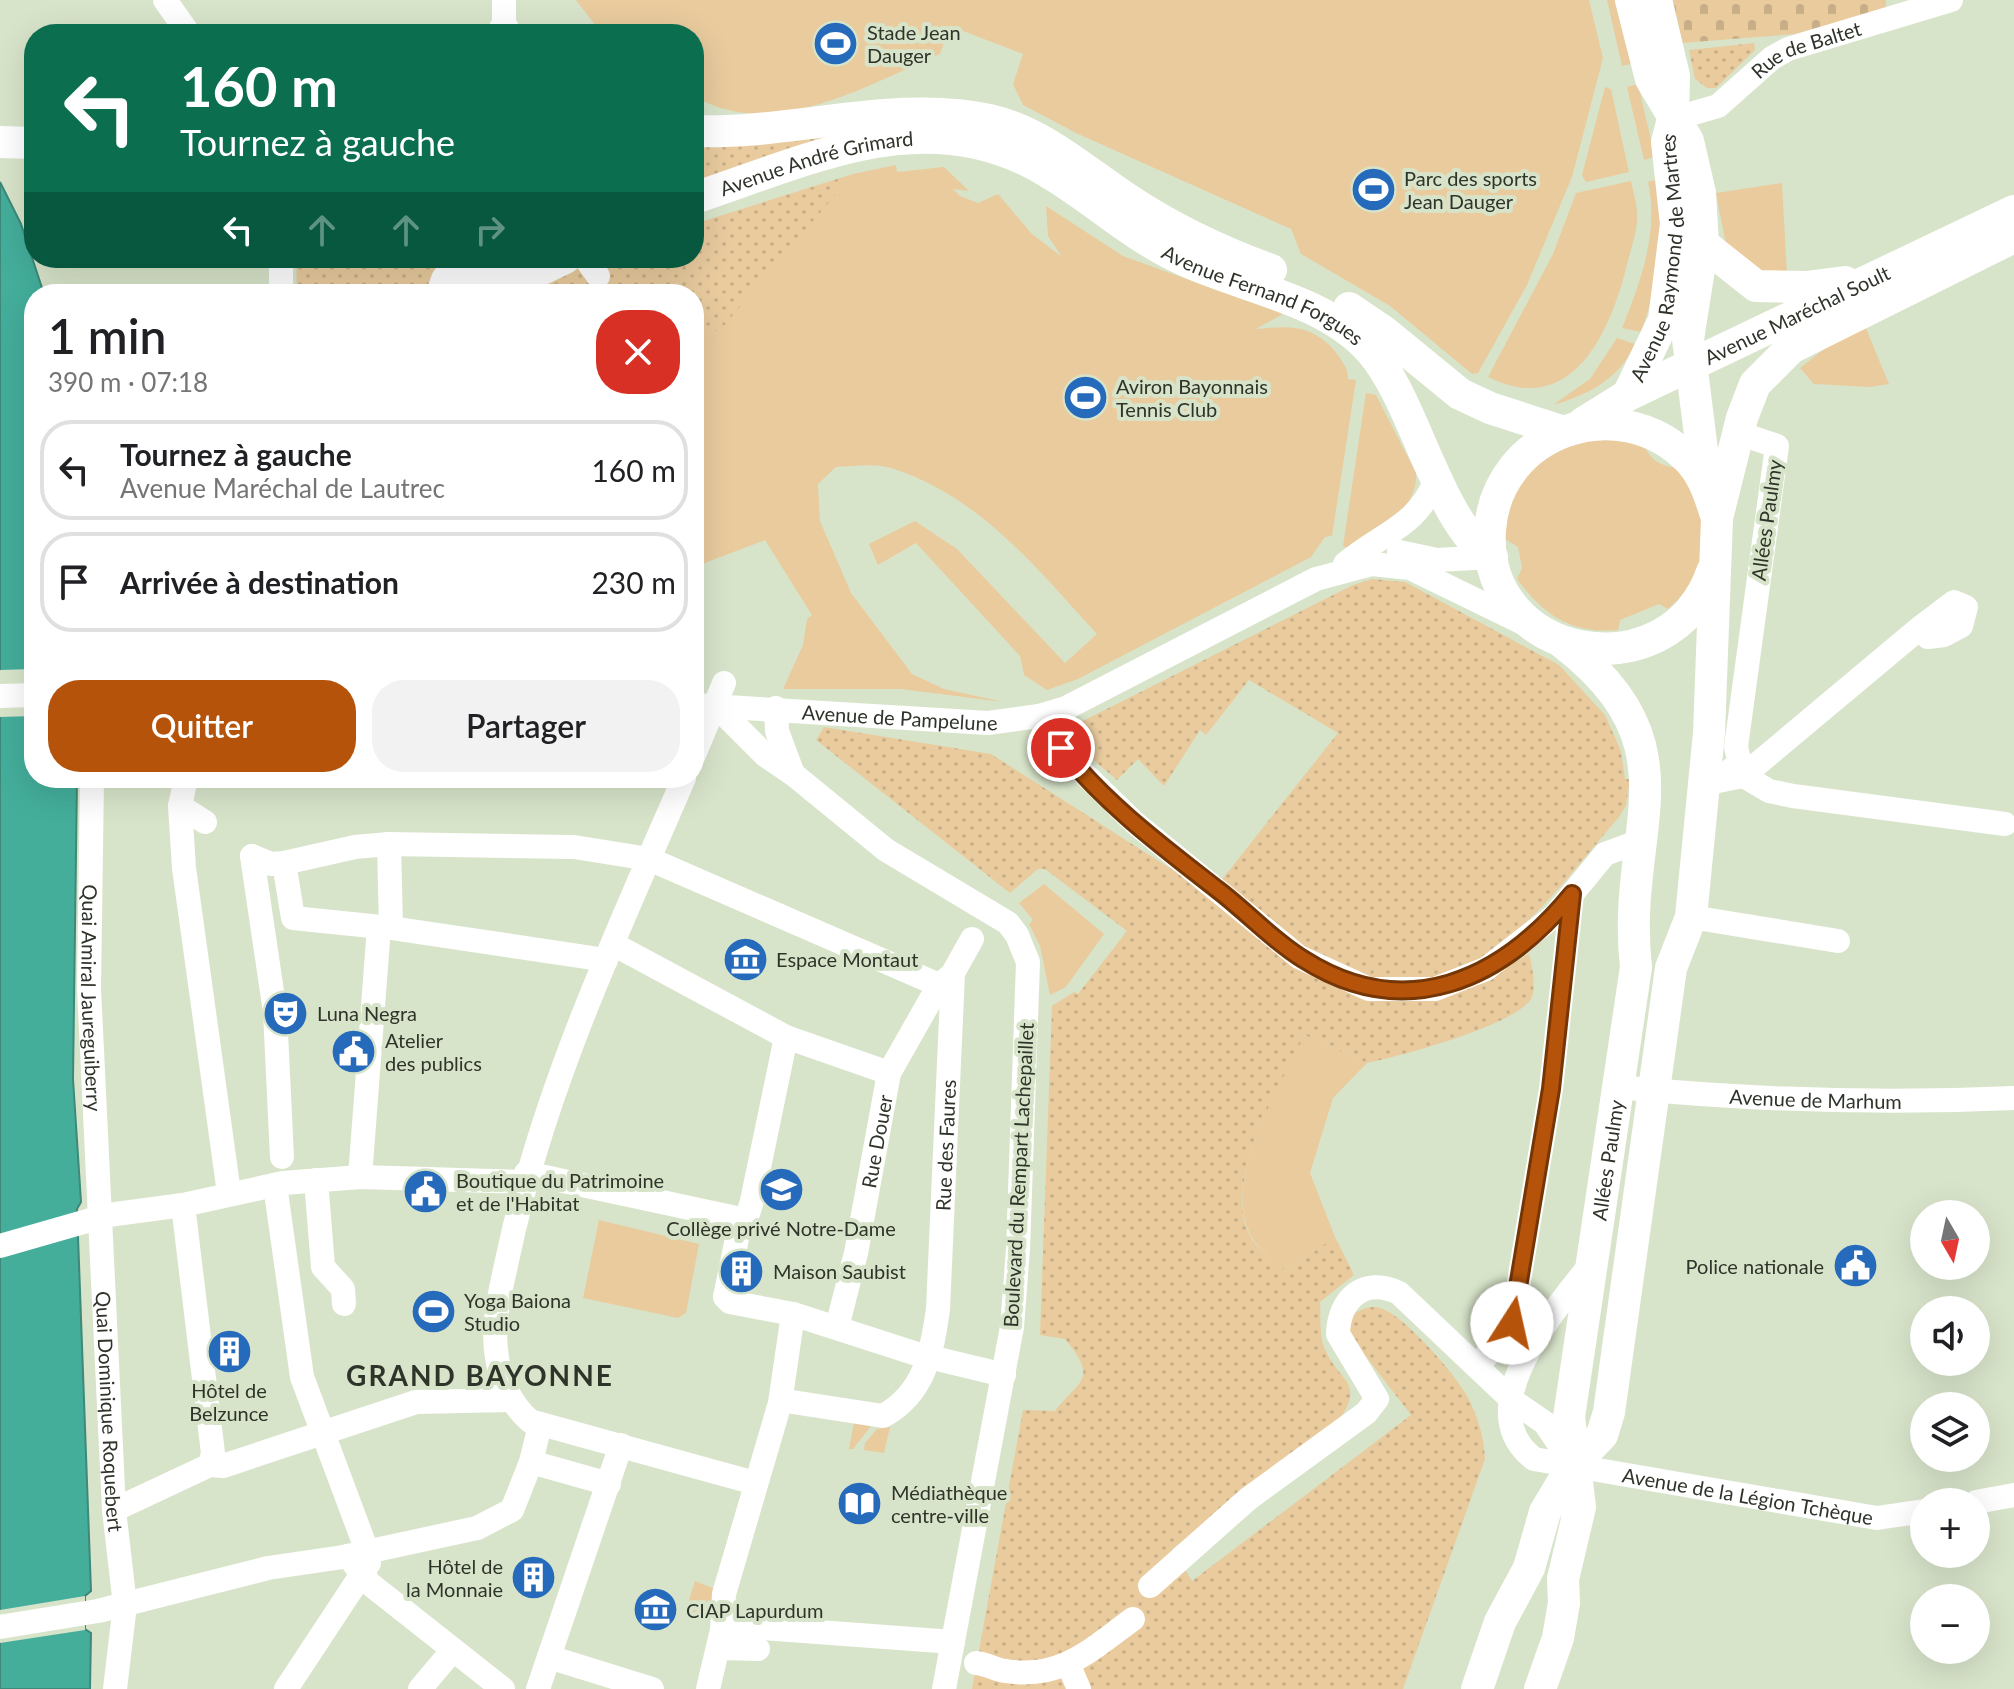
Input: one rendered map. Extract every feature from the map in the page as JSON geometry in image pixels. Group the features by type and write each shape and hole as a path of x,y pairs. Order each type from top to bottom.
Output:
{"main road":[{"name":"Avenue Raymond de Martres","path":"1631,0 1651,79 1688,141 1693,162 1703,244 1688,339 1706,485"},
{"name":"Avenue Raymond de Martres","path":"1628,395 1664,320 1676,224 1667,142 1673,119 1674,76 1656,0"},
{"name":"Avenue Fernand Forgues","path":"939,126 989,120 1034,136 1204,245 1319,289 1383,331 1460,394 1490,408 1572,428"},
{"path":"0,122 24,122"},
{"name":"Avenue André Grimard","path":"704,130 939,126"},
{"name":"Avenue André Grimard","path":"704,195 848,147 939,126"},
{"name":"Avenue Fernand Forgues","path":"939,126 1018,156 1050,172 1121,225 1171,254 1297,302 1352,335 1380,363 1437,477 1477,547 1492,557"},
{"path":"0,142 24,143"},
{"name":"Avenue Maréchal Soult","path":"1572,428 1628,395 2014,211"},
{"path":"1477,1689 1500,1622 1529,1568 1545,1512 1573,1465 1602,1435 1609,1412 1671,968 1691,917 1707,752 1718,532 1706,485 1690,460 1666,440 1639,427 1610,422 1572,428 1538,443 1518,461 1503,483 1494,507 1492,557 1501,586 1518,612 1552,637 1587,649 1613,650 1640,645 1665,632 1699,599 1715,564 1718,532 1738,433 1755,384 1791,348 2014,237"},
{"path":"1703,244 1756,286 1806,287 1872,278"},
{"path":"446,284 447,280 475,268"},
{"path":"511,284 544,268"},
{"name":"Allées Paulmy","path":"1540,1689 1558,1638 1564,1603 1563,1579 1580,1507 1569,1417 1636,967 1632,907 1648,787 1641,745 1613,694 1588,662 1552,637"}],"street":[{"path":"165,0 182,24"},
{"path":"183,0 193,24"},
{"name":"Rue de Baltet","path":"1673,119 1718,106 1772,58 1788,49 1951,0"},
{"name":"Allées Paulmy","path":"1738,433 1777,446 1736,747 1743,776"},
{"name":"Avenue de Pampelune","path":"711,698 767,708 988,723 1039,716 1066,708 1338,571 1417,514 1437,477"},
{"path":"1368,550 1389,550 1437,560 1492,557"},
{"name":"Avenue de Pampelune","path":"1338,571 1372,564 1404,566 1552,637"},
{"path":"1703,784 1743,776 1921,627"},
{"path":"0,696 24,695"},
{"path":"704,721 711,698"},
{"name":"Boulevard du Rempart Lachepaillet","path":"711,698 744,736 779,767 793,774 886,850 988,909 1017,935 1028,975 1018,1249 1004,1375 944,1689"},
{"path":"744,736 748,714 767,708 793,774"},
{"path":"1039,716 1073,763 1135,823 1315,966 1369,989 1406,992 1435,989 1486,969 1538,930 1605,854 1632,844 1641,845"},
{"path":"1707,752 1769,791 2005,824"},
{"name":"Quai Amiral Jaureguiberry","path":"88,1220 92,788"},
{"path":"184,788 180,806 184,868 229,1193"},
{"path":"680,788 609,952 525,1178 499,1301 497,1358 519,1412 540,1425 755,1483"},
{"path":"180,806 205,822"},
{"path":"360,1177 385,927 389,844"},
{"path":"503,1689 452,1651 364,1557 324,1433 302,1377 294,1336 281,1175 275,1012 252,856 271,864 284,863 355,847 389,844 574,847 649,859 946,979"},
{"path":"284,863 293,918 609,952 782,1035 889,1073"},
{"path":"1482,1372 1506,1340 1512,1323 1551,1089 1572,894"},
{"name":"Rue des Faures","path":"931,1357 938,1309 946,979 988,909"},
{"path":"1691,917 1838,941"},
{"name":"Rue Douer","path":"837,1327 856,1253 889,1073 946,979"},
{"path":"782,1035 752,1201 748,1214 741,1219 725,1297 730,1302 793,1314 931,1357 1004,1375"},
{"name":"Avenue de Marhum","path":"1618,1087 1904,1101 2014,1098"},
{"path":"0,1246 88,1220 183,1205 281,1175 316,1180 360,1177 525,1178 741,1219"},
{"path":"316,1180 323,1267 346,1292"},
{"path":"183,1205 213,1453 210,1465"},
{"name":"Quai Dominique Roquebert","path":"88,1220 125,1605 115,1689"},
{"path":"1513,1401 1522,1359 1537,1333 1594,1260"},
{"path":"1150,1586 1248,1499 1366,1413 1377,1399 1338,1334 1343,1307 1350,1296 1364,1289 1388,1288 1399,1293 1513,1401 1545,1423 1573,1465"},
{"path":"708,1689 720,1639 724,1594 780,1403 793,1314"},
{"path":"780,1403 786,1401 883,1416 917,1385 931,1357"},
{"path":"1482,1372 1522,1359"},
{"path":"114,1510 210,1465 223,1466 416,1402 512,1400"},
{"path":"0,1627 85,1614 268,1568 364,1557 477,1528 512,1510 531,1462 540,1425"},
{"path":"538,1689 621,1445"},
{"path":"531,1462 609,1484"},
{"name":"Avenue de la Légion Tchèque","path":"1573,1465 1877,1518 1910,1513"},
{"path":"1990,1499 2014,1495"},
{"path":"286,1689 364,1557"},
{"path":"976,1663 1004,1671 1034,1673 1069,1666 1133,1619"},
{"path":"720,1639 737,1626 953,1642"},
{"path":"720,1639 758,1649"},
{"path":"420,1689 452,1651"},
{"path":"549,1657 652,1689"},
{"path":"1069,1666 1079,1689"}],"green space":[{"name":"Parc des sports Jean Dauger","path":"576,0 1589,0 1603,58 1572,177 1527,285 1478,373 1472,374 1390,306 1301,254 1291,229 1078,134 1023,105 1013,84 1023,54 950,26 940,54 819,104 787,112 755,114 724,109 704,100 704,24 594,24"},
{"path":"1607,0 1621,0 1635,63 1622,66"},
{"path":"1673,0 1886,0 1886,9 1795,34 1682,43"},
{"path":"1754,43 1755,50 1716,88 1707,88 1695,79 1689,50"},
{"path":"1638,84 1655,157 1644,160 1627,87"},
{"path":"1605,87 1611,89 1629,172 1586,182 1582,175"},
{"path":"836,134 704,183 704,141"},
{"path":"896,165 897,172 944,167 969,191 953,189 960,196 978,203 998,194 1032,234 1062,257 1048,236 1046,206 1123,256 1283,314 1256,329 1302,329 1321,338 1344,364 1348,379 1356,380 1332,536 1325,537 1311,557 1078,679 1047,690 1024,675 1020,656 916,543 878,565 869,544 915,521 957,549 1065,663 1097,634 1052,584 979,515 923,480 884,466 836,467 818,484 820,521 851,593 912,674 944,689 1003,702 901,689 783,689 803,645 807,619 812,615 765,540 704,563 704,290 835,195 853,174"},
{"path":"853,174 721,329 704,335 704,284 543,284 576,268 704,268 704,221"},
{"path":"1658,179 1662,217 1659,257 1641,332 1622,328 1636,292 1650,238 1648,182"},
{"path":"1631,181 1636,203 1636,231 1610,317 1583,362 1564,378 1543,387 1517,387 1488,377 1553,254 1576,193"},
{"path":"1782,183 1787,274 1754,271 1726,245 1716,193"},
{"path":"296,268 466,268 444,284 297,284"},
{"path":"1865,326 1889,384 1870,387 1814,384 1800,368 1837,339"},
{"path":"1617,338 1635,344 1621,367 1602,384 1553,405 1590,379"},
{"path":"1366,393 1376,395 1416,473 1415,487 1410,499 1393,518 1347,548 1343,546"},
{"path":"1592,437 1644,445 1657,462 1678,468 1698,502 1703,521 1699,563 1687,588 1668,609 1659,604 1620,620 1618,630 1586,629 1560,620 1548,612 1517,579 1522,568 1518,547 1505,539 1512,499 1529,472 1556,453"},
{"path":"1372,579 1405,582 1559,665 1605,715 1621,751 1625,779 1630,779 1626,805 1619,817 1519,929 1459,969 1424,980 1378,981 1327,961 1288,938 1220,882 1338,733 1249,680 1206,735 1200,730 1164,786 1138,759 1117,780 1077,746 1073,737 1079,723 1353,585"},
{"path":"824,727 991,754 1375,999 1418,1001 1438,998 1474,985 1529,954 1534,981 1532,997 1506,1018 1457,1038 1367,1063 1305,1035 1256,1137 1247,1167 1243,1195 1244,1220 1254,1242 1286,1271 1335,1237 1354,1275 1320,1302 1321,1331 1324,1347 1347,1382 1350,1397 1339,1420 1172,1549 1192,1581 1411,1415 1348,1333 1351,1316 1361,1310 1376,1307 1390,1313 1427,1345 1466,1394 1479,1425 1485,1459 1403,1689 972,1689 1023,1410 1055,1411 1078,1386 1083,1372 1076,1353 1065,1339 1040,1335 1052,1006 1074,992 1078,994 1127,931 1045,869 1038,869 1010,893 816,740"},
{"path":"1044,884 1104,934 1066,987 1050,995 1040,946 1029,924 1033,920 1019,903"},
{"path":"1305,1035 1367,1063 1333,1098 1310,1173 1335,1237 1286,1271 1255,1242 1245,1220 1243,1195 1247,1166 1256,1137"},
{"path":"599,1220 699,1244 686,1313 678,1318 583,1298"},
{"path":"854,1423 871,1426 853,1449 849,1449"},
{"path":"890,1427 884,1453 864,1450 865,1443 877,1429"},
{"path":"695,1581 715,1589 707,1621 685,1613"}],"water":[{"path":"0,182 24,233 24,268 35,268 41,284 24,284 24,788 77,788 73,1079 81,1202 77,1209 91,1591 85,1596 85,1629 91,1633 90,1689 0,1689"}],"pier":[{"path":"24,669 24,716 0,717 0,670"},
{"path":"85,1596 85,1630 0,1643 0,1610"}],"place":[{"name":"Stade Jean Dauger","path":"836,44"},
{"name":"Parc des sports Jean Dauger","path":"1373,190"},
{"name":"Aviron Bayonnais Tennis Club","path":"1085,398"},
{"name":"Espace Montaut","path":"745,959"},
{"name":"Luna Negra","path":"286,1013"},
{"name":"Atelier des publics","path":"354,1052"},
{"name":"Collège privé Notre-Dame","path":"781,1189"},
{"name":"Boutique du Patrimoine et de l'Habitat","path":"425,1191"},
{"name":"Police nationale","path":"1855,1266"},
{"name":"Maison Saubist","path":"742,1271"},
{"name":"Yoga Baiona Studio","path":"433,1311"},
{"name":"Hôtel de Belzunce","path":"229,1351"},
{"name":"Médiathèque centre-ville","path":"860,1503"},
{"name":"Hôtel de la Monnaie","path":"534,1577"},
{"name":"CIAP Lapurdum","path":"655,1610"}],"district":[{"name":"GRAND BAYONNE","path":"480,1375"}],"route":[{"path":"1061,748 1135,823 1299,957 1369,989 1406,992 1435,989 1486,969 1538,930 1572,894 1551,1089 1512,1323"}]}
